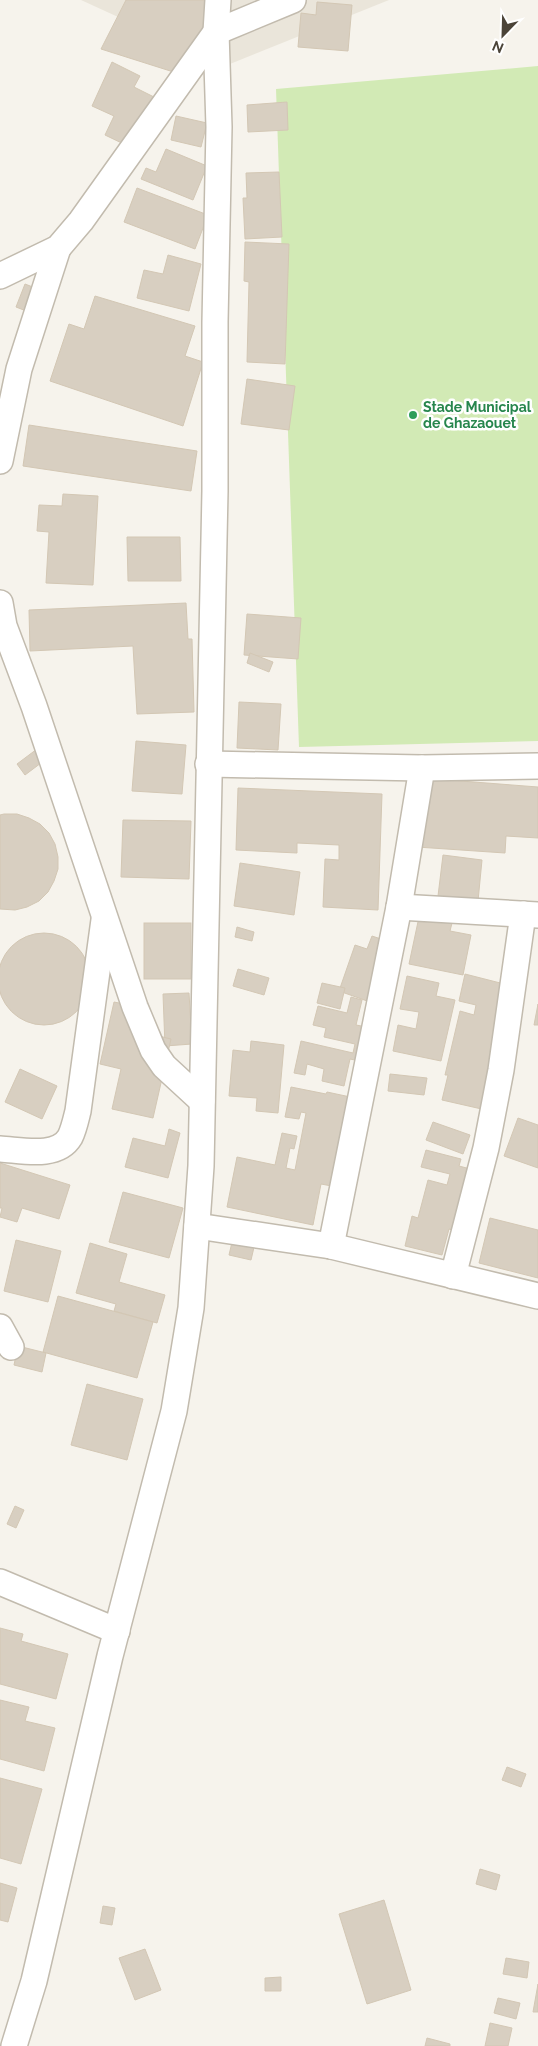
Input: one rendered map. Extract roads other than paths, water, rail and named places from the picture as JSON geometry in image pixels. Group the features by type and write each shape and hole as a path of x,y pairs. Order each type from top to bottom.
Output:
{"street":[{"path":"14,2046 34,1981 117,1631 174,1411 191,1308 201,1166 214,491 219,127 216,32 218,0"},
{"path":"0,461 19,369 58,248 81,221 216,32 293,0"},
{"path":"0,276 58,248"},
{"path":"0,603 4,626 34,706 69,815 135,1006 153,1050 164,1066 202,1101"},
{"path":"208,764 422,768 538,766"},
{"path":"331,1246 399,907 422,768"},
{"path":"399,907 530,915 514,985 486,1148 453,1276"},
{"path":"0,1149 47,1151 62,1146 70,1137 78,1111 104,914"},
{"path":"197,1226 331,1246 538,1296"},
{"path":"0,1582 117,1631"}],"place":[{"name":"Stade Municipal de Ghazaouet","path":"413,415"}]}
